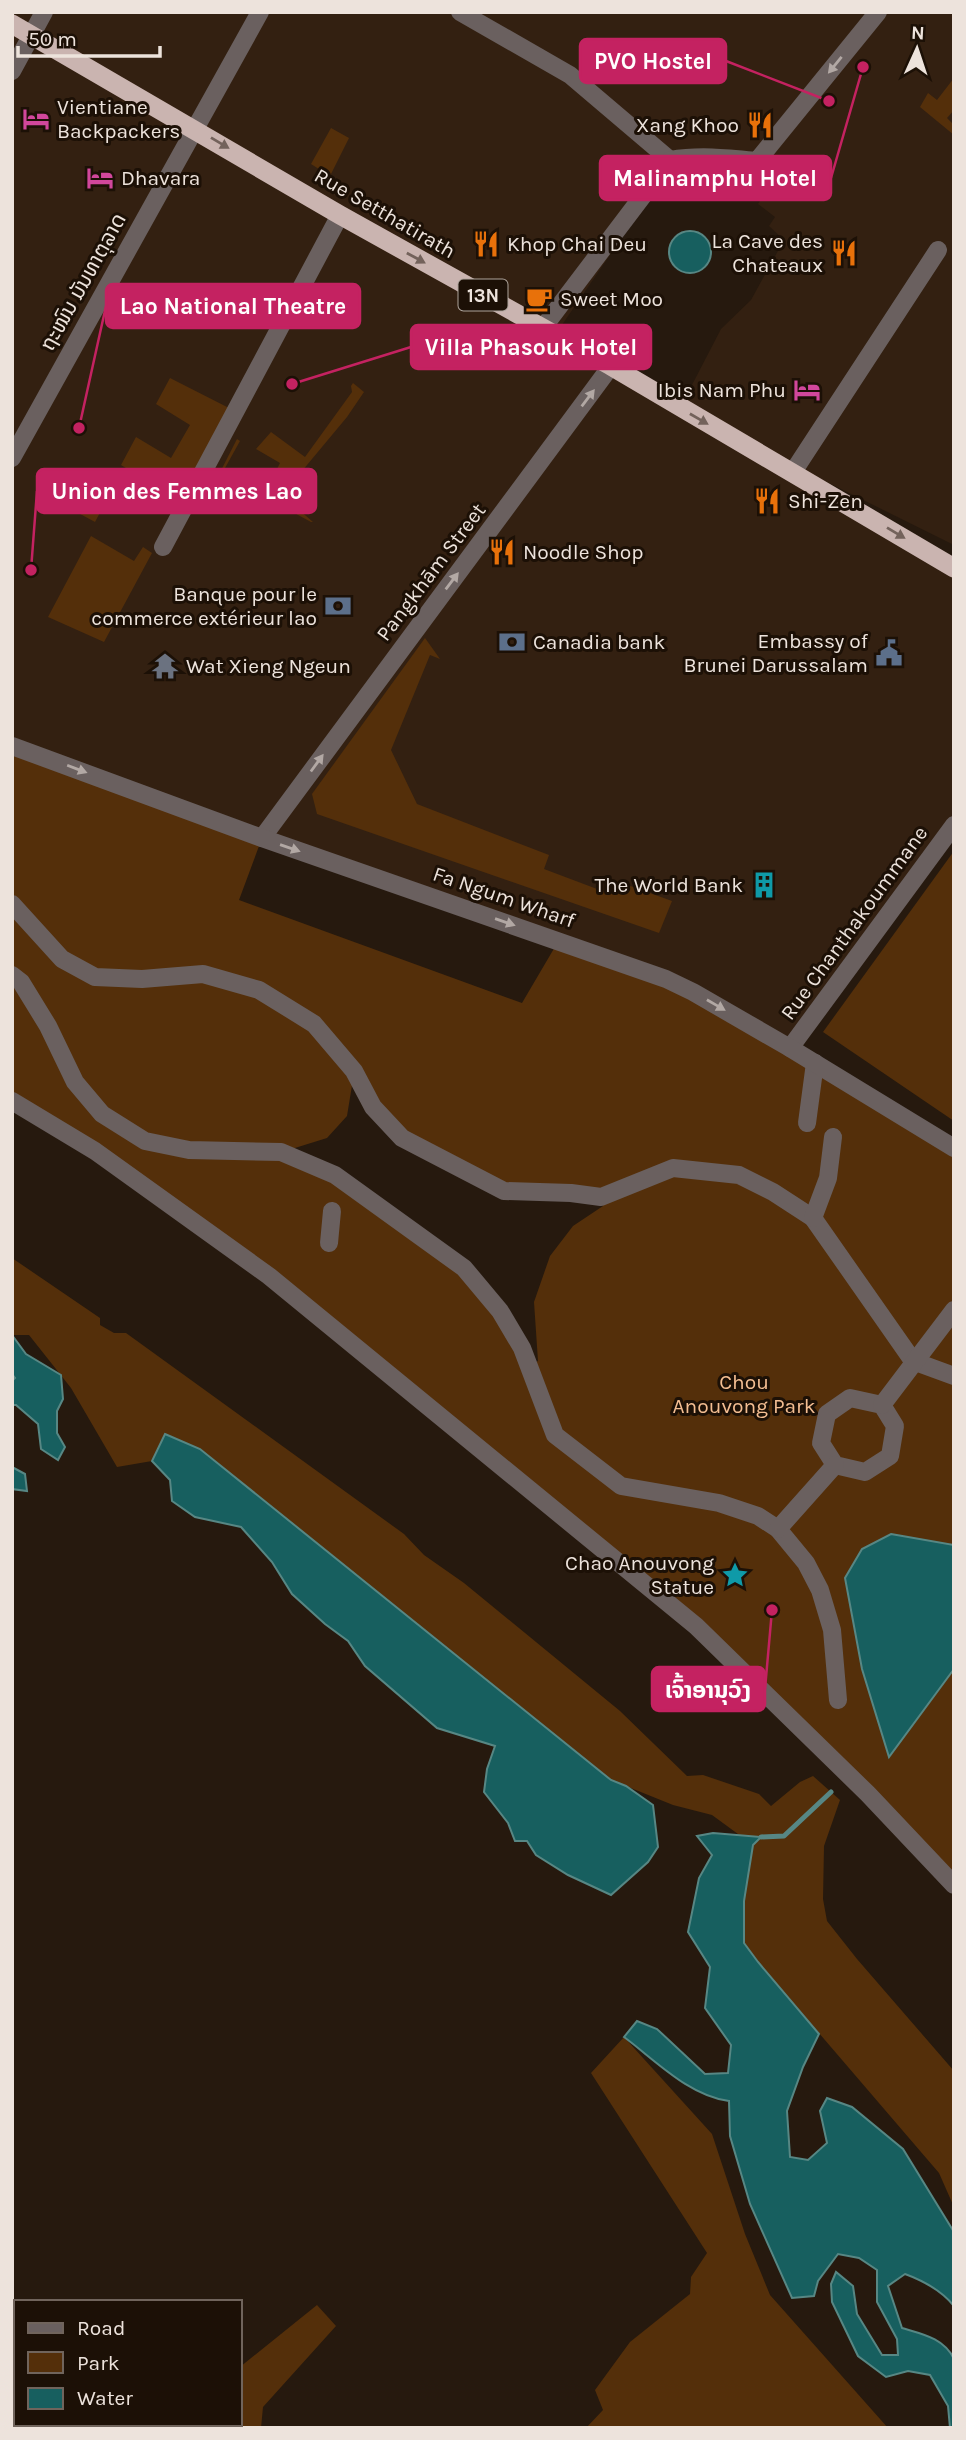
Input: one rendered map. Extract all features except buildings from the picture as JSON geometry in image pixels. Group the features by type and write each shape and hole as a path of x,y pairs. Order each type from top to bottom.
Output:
{"highway":[{"name":"Rue Setthatirath","path":"12,24 195,128 340,215 611,366 954,568"}],"street":[{"path":"12,71 44,12"},
{"name":"ຖະໜົນ ມັນທາຕຸລາດ","path":"12,458 260,12"},
{"path":"460,12 570,75 670,160"},
{"path":"542,329 670,160 711,157 757,161 878,12"},
{"path":"163,547 340,215"},
{"path":"793,472 938,250"},
{"name":"Pangkhām Street","path":"262,838 611,366"},
{"name":"Fa Ngum Wharf","path":"12,746 262,838 666,979 790,1048 954,1148"},
{"name":"Rue Chanthakoummane","path":"790,1048 954,825"},
{"path":"12,904 62,959 95,976 142,979 203,974 259,990 314,1024 354,1071 373,1107 402,1138 504,1191 571,1193 601,1197 673,1168 739,1175 773,1192 813,1218 913,1361 954,1376"},
{"path":"12,975 21,982 48,1026 75,1082 102,1114 145,1141 189,1150 281,1152 335,1175 464,1268 500,1311 522,1348 555,1435 621,1486 719,1503 758,1516 778,1529 806,1563 820,1590 832,1630 838,1700"},
{"path":"807,1123 815,1063"},
{"path":"12,1101 95,1151 269,1276 696,1626 868,1794 954,1885"},
{"path":"813,1218 828,1178 833,1137"},
{"path":"329,1243 332,1211"},
{"path":"882,1405 954,1310"},
{"path":"850,1398 882,1405 895,1426 890,1456 865,1472 835,1465 821,1443 827,1414 850,1398"},
{"path":"778,1529 835,1465"}],"shaded area":[{"path":"12,12 954,12 954,545 716,427 954,568 954,825 790,1048 693,992 12,746","holes":["689,162 736,174 765,193 758,204 775,217 769,226 784,240 751,300 721,329 680,408 555,335 663,178 677,165"]}],"green space":[{"path":"954,78 954,110 947,118 954,125 954,135 920,107 928,93 937,100"},
{"path":"331,128 349,138 330,176 311,164"},
{"path":"170,378 229,408 180,501 121,465 136,437 171,458 190,425 156,404"},
{"path":"353,383 364,392 347,417 282,495 313,522 237,482 226,499 210,492 237,439 240,441 225,468 266,491 280,463 256,449 271,432 305,457 352,392"},
{"path":"94,482 111,492 95,522 69,508 75,496 84,501"},
{"path":"91,536 134,561 143,547 152,553 104,642 48,617"},
{"path":"425,638 440,659 430,655 391,750 417,804 549,855 544,869 605,892 611,879 672,901 659,933 317,814 312,794"},
{"name":"Chou Anouvong Park","path":"12,746 262,838 239,900 522,1003 559,940 666,979 954,1148 954,1885 696,1626 375,1362 12,1101","holes":["354,1073 402,1138 504,1191 601,1197 603,1206 573,1226 550,1256 534,1302 538,1361 529,1366 464,1268 335,1175 282,1152 327,1138 347,1116"]},
{"path":"954,851 954,1121 823,1032"},
{"path":"12,1258 100,1318 100,1325 114,1333 126,1333 404,1534 424,1555 464,1583 620,1711 687,1776 703,1775 759,1794 771,1806 800,1782 813,1776 840,1800 824,1846 823,1899 827,1921 954,2071 954,2207 939,2173 744,1943 744,1902 753,1845 712,1815 673,1805 611,1780 165,1435 152,1461 117,1467 71,1388 29,1335 12,1335"},
{"path":"624,2037 712,2134 745,2234 770,2295 888,2428 586,2428 603,2410 595,2390 630,2342 690,2294 691,2277 707,2253 591,2073"},
{"path":"317,2305 336,2326 263,2407 261,2428 163,2428 242,2426 242,2365"}],"water":[{"path":"690,231 705,237 711,252 705,267 690,273 675,267 669,252 675,237"},
{"path":"12,1335 26,1354 61,1375 63,1399 57,1411 57,1433 65,1447 58,1460 41,1449 38,1424 16,1405 12,1405 12,1381 15,1378 12,1374"},
{"path":"165,1434 200,1449 611,1780 626,1786 653,1805 658,1847 648,1862 611,1895 568,1875 536,1855 527,1841 515,1841 508,1823 484,1792 487,1769 495,1746 437,1728 365,1666 348,1641 292,1594 272,1562 241,1527 195,1517 172,1501 170,1480 152,1461"},
{"path":"12,1467 25,1474 27,1491 12,1489"},
{"path":"891,1534 954,1545 954,1669 889,1757 862,1669 845,1578 862,1549"},
{"path":"713,1833 761,1837 753,1845 744,1901 744,1943 819,2034 803,2067 787,2111 790,2157 808,2160 827,2143 820,2111 827,2098 852,2107 903,2149 954,2232 954,2306 932,2287 905,2274 888,2286 902,2328 938,2342 954,2359 954,2428 950,2428 948,2406 930,2375 908,2371 886,2377 858,2356 832,2302 831,2284 836,2272 853,2286 857,2314 882,2355 898,2355 897,2339 877,2302 877,2270 859,2258 838,2254 818,2281 814,2296 792,2298 750,2204 730,2136 729,2101 714,2098 686,2085 624,2037 637,2021 657,2029 705,2074 728,2073 731,2045 705,2008 710,1967 688,1932 699,1878 712,1855 697,1836"}],"waterway":[{"path":"761,1837 784,1836 831,1792"}],"place":[{"name":"Malinamphu Hotel","path":"863,67"},
{"name":"PVO Hostel","path":"829,101"},
{"name":"Vientiane Backpackers","path":"36,119"},
{"name":"Xang Khoo","path":"760,125"},
{"name":"Dhavara","path":"100,178"},
{"name":"Khop Chai Deu","path":"486,244"},
{"name":"La Cave des Chateaux","path":"844,253"},
{"name":"Sweet Moo","path":"539,299"},
{"name":"Villa Phasouk Hotel","path":"292,384"},
{"name":"Ibis Nam Phu","path":"807,390"},
{"name":"Lao National Theatre","path":"79,428"},
{"name":"Shi-Zen","path":"767,501"},
{"name":"Noodle Shop","path":"502,552"},
{"name":"Union des Femmes Lao","path":"31,570"},
{"name":"Banque pour le commerce extérieur lao","path":"338,606"},
{"name":"Canadia bank","path":"512,642"},
{"name":"Embassy of Brunei Darussalam","path":"889,653"},
{"name":"Wat Xieng Ngeun","path":"165,666"},
{"name":"The World Bank","path":"764,885"},
{"name":"Chao Anouvong Statue","path":"735,1575"},
{"name":"ເຈົ້າອານຸວົງ","path":"772,1610"}]}
